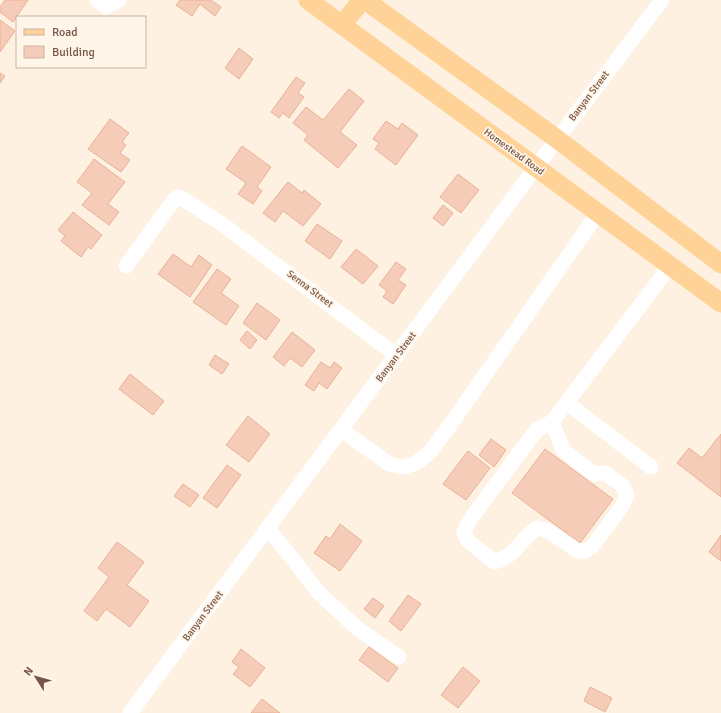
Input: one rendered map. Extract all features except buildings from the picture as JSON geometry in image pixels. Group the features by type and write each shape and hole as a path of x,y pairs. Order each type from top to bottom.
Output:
{"main road":[{"name":"Homestead Road","path":"308,0 721,303"},
{"path":"342,25 364,0 557,139 721,264"}],"street":[{"path":"97,0 106,7 119,0"},
{"name":"Banyan Street","path":"130,713 662,0"},
{"name":"Senna Street","path":"126,266 174,200 178,197 183,198 222,224 397,356"},
{"path":"342,430 389,464 403,467 416,463 430,452 598,213"},
{"path":"552,422 563,450 594,474 605,473 623,486 627,495 622,506 592,547 585,551 578,551 547,530 537,528 528,534 517,548 505,559 494,562 467,540 464,532 469,521 532,436 538,429 552,422 567,403 670,266"},
{"path":"567,403 651,467"},
{"path":"268,529 318,592 358,629 399,657"}]}
